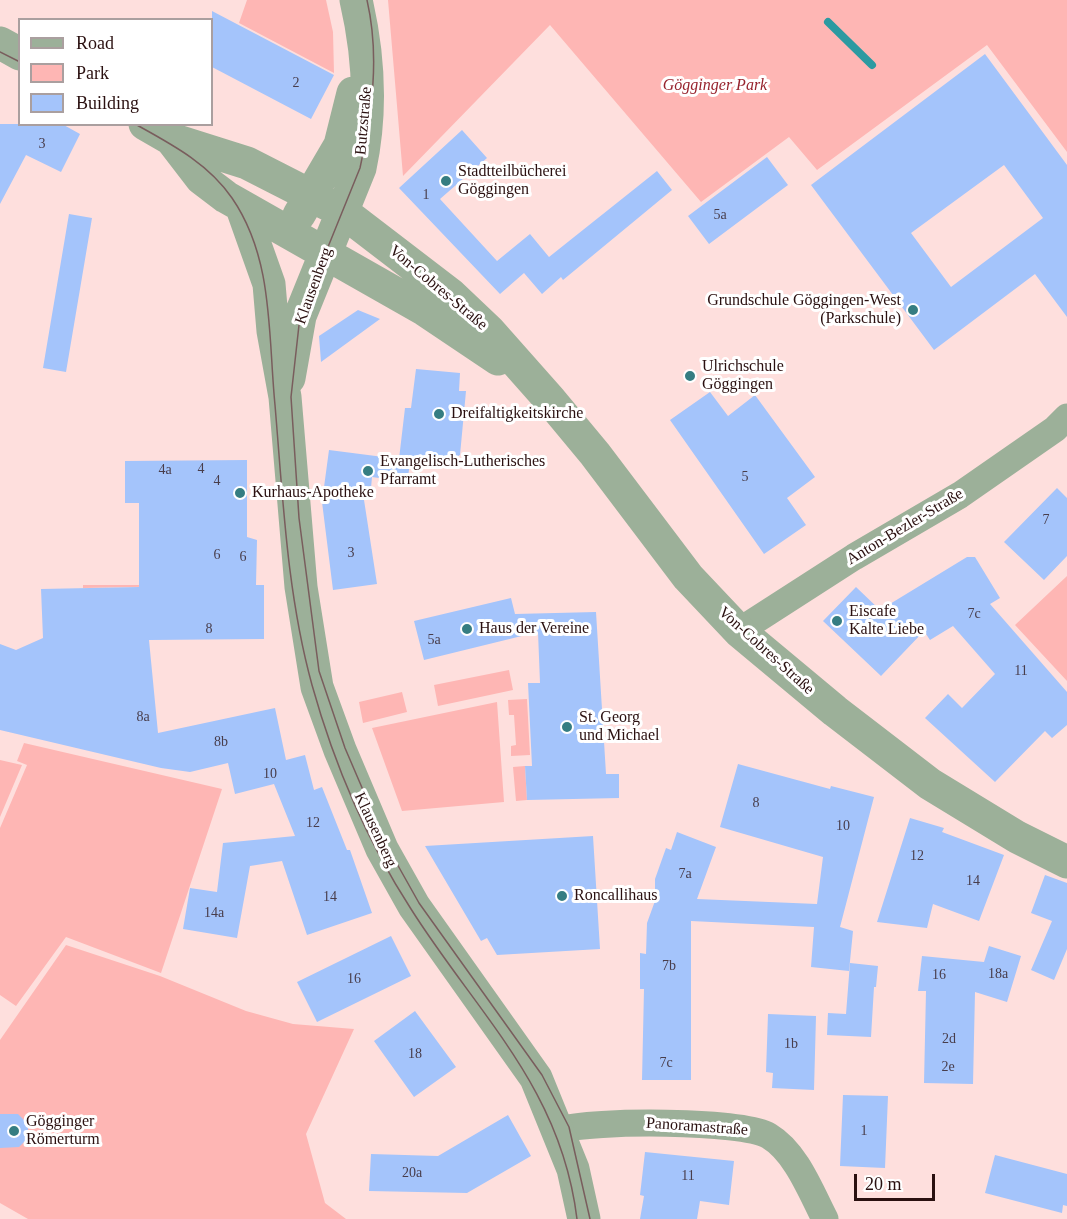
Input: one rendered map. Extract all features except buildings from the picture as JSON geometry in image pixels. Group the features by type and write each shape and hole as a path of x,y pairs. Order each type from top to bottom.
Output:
{"street":[{"name":"Butzstraße","path":"310,195 340,145 351,106 358,13"},
{"name":"Butzstraße","path":"343,212 360,168 364,150 369,92 358,13"},
{"path":"0,43 18,53"},
{"name":"Von-Cobres-Straße","path":"158,132 246,163 343,212 450,294 489,331 595,454 688,577 739,631 835,711 930,784 1017,837 1067,862"},
{"name":"Von-Cobres-Straße","path":"158,132 201,178 242,208 325,251 425,310 478,347 525,374"},
{"name":"Klausenberg","path":"269,284 290,233 310,195"},
{"name":"Klausenberg","path":"242,208 269,284 273,331 285,397 293,519 311,662 340,750 382,849 414,906 536,1078 560,1130 573,1169 584,1219"},
{"name":"Klausenberg","path":"285,397 300,316 343,212"},
{"name":"Anton-Bezler-Straße","path":"739,631 854,557 960,495 1055,429 1067,417"},
{"name":"Panoramastraße","path":"560,1130 607,1122 750,1128 776,1142 794,1163 825,1219"}],"green space":[{"path":"247,0 326,0 333,32 334,73 239,23"},
{"name":"Gögginger Park","path":"388,0 1067,0 1067,152 987,45 817,170 789,137 701,202 550,25 403,176"},
{"path":"1067,576 1067,681 1015,625"},
{"path":"83,585 231,585 83,588"},
{"path":"509,670 513,690 438,706 434,685"},
{"path":"402,692 407,712 363,723 359,702"},
{"path":"527,699 530,755 511,756 511,746 516,745 514,715 509,715 508,700"},
{"path":"497,702 504,802 402,811 372,728"},
{"path":"24,743 222,789 161,973 66,937 16,1006 0,995 0,828 27,765 17,761"},
{"path":"0,760 22,765 0,817"},
{"path":"525,766 527,800 516,801 513,767"},
{"path":"66,945 160,976 246,1011 293,1024 354,1029 306,1134 325,1203 346,1219 28,1219 0,1203 0,1040"}],"waterway":[{"path":"828,22 872,65"}],"tram line":[{"path":"367,0 374,63 371,105 360,168 300,316 291,397 299,518 319,671 345,748 387,846 419,903 542,1075 569,1127 590,1219"},
{"path":"0,52 18,61"},
{"path":"139,126 188,155 212,174 232,198 246,222 255,246 267,298 291,581 304,651 321,715 353,801 395,883 513,1054 535,1091 554,1130 568,1172 577,1219"}],"place":[{"name":"Stadtteilbücherei Göggingen","path":"446,181"},
{"name":"Grundschule Göggingen-West (Parkschule)","path":"913,310"},
{"name":"Ulrichschule Göggingen","path":"690,376"},
{"name":"Dreifaltigkeitskirche","path":"439,414"},
{"name":"Evangelisch-Lutherisches Pfarramt","path":"368,471"},
{"name":"Kurhaus-Apotheke","path":"240,493"},
{"name":"Eiscafe Kalte Liebe","path":"837,621"},
{"name":"Haus der Vereine","path":"467,629"},
{"name":"St. Georg und Michael","path":"567,727"},
{"name":"Roncallihaus","path":"562,896"},
{"name":"Gögginger Römerturm","path":"14,1131"}]}
